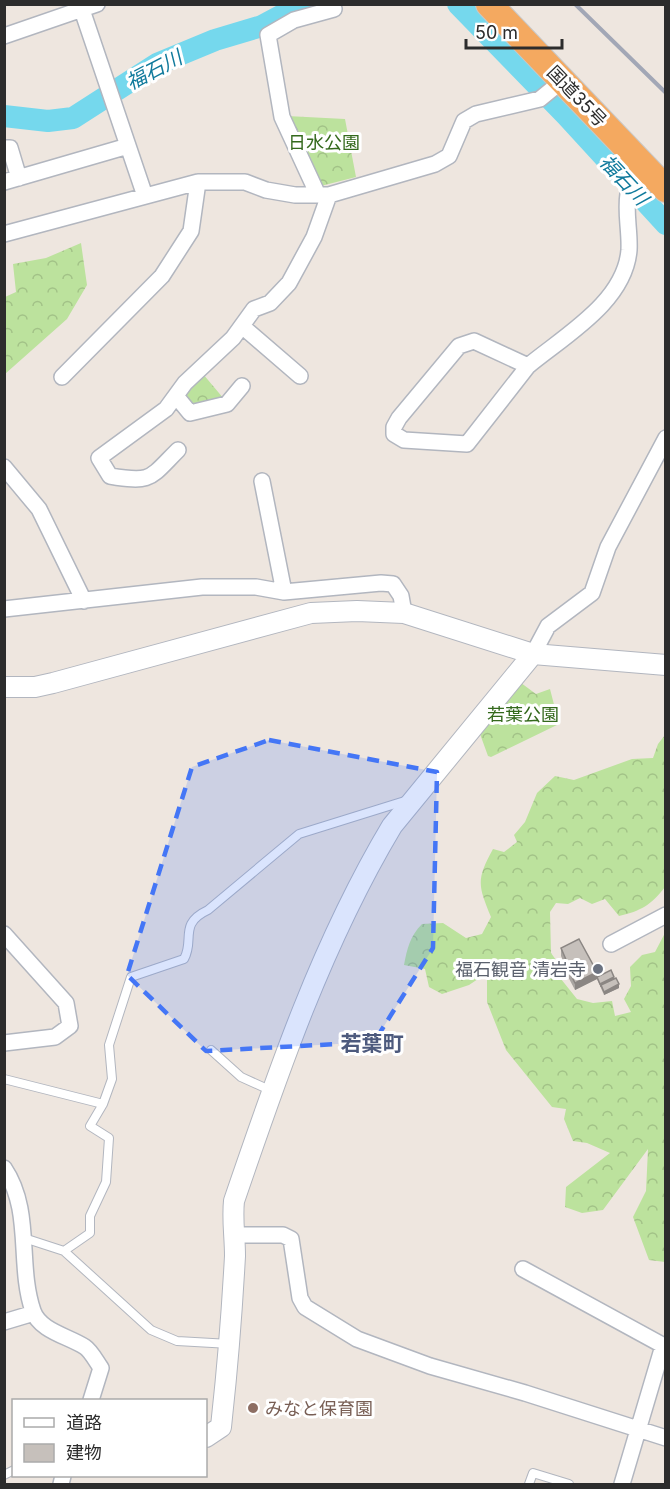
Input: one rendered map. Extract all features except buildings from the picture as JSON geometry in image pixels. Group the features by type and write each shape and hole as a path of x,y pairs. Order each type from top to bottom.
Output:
{"highway":[{"name":"国道35号","path":"489,4 550,91 653,182"}],"street":[{"path":"4,36 81,7 97,4"},
{"path":"81,7 145,196"},
{"path":"178,450 150,478 137,480 110,476 99,458 166,409 201,367 233,338 254,309 270,303 289,283 314,237 327,208 323,195 282,117 268,35 292,15 334,9"},
{"path":"4,234 198,182 245,182 266,190 323,195 435,164 449,156 464,121 476,114 550,91"},
{"path":"4,148 10,148 12,180 128,146"},
{"path":"62,377 162,276 191,231 198,182"},
{"path":"528,366 474,341 464,343 399,418 394,427 394,434 404,440 467,444 528,366 597,310 619,284 629,252 628,194 653,182"},
{"path":"242,326 300,376"},
{"path":"176,396 190,413 227,404 242,387"},
{"path":"207,1436 220,1427 230,1344 236,1235 232,1214 234,1201 297,1019 373,857 392,826 533,654 548,626 592,593 608,547 666,438"},
{"path":"4,467 39,509 84,601"},
{"path":"262,481 284,592"},
{"path":"4,609 202,587 256,587 284,592 381,583 393,584 401,596 404,613"},
{"path":"4,687 35,687 53,683 311,613 404,613 533,654 666,665"},
{"path":"611,944 666,915"},
{"path":"4,934 66,1003 70,1026 55,1037 4,1043"},
{"path":"4,1168 20,1198 25,1273 34,1313 50,1330 87,1348 101,1368 92,1399"},
{"path":"236,1235 283,1235 291,1239 300,1298 305,1307 357,1340 430,1366 525,1393 666,1438"},
{"path":"523,1269 664,1346 636,1430 622,1485"},
{"path":"4,1322 34,1313"}],"lane":[{"path":"64,1251 90,1233 90,1216 106,1182 109,1138 90,1126 104,1104 112,1079 109,1045 131,977 184,959 188,952 187,932 198,915 208,910 299,834 414,798"},
{"path":"211,1050 242,1077 272,1091"},
{"path":"4,1079 104,1104"},
{"path":"24,1238 64,1251 150,1330 177,1341 230,1344"},
{"path":"529,1485 533,1473 568,1485"}],"highlighted area":[{"path":"269,740 437,772 433,948 374,1042 206,1051 127,975 192,767"}],"green space":[{"name":"日水公園","path":"287,116 345,119 356,177 317,187"},
{"path":"81,243 87,285 67,319 5,374 5,297 16,292 13,264 46,258"},
{"path":"203,374 224,399 192,408 182,394"},
{"name":"若葉公園","path":"517,680 536,694 550,689 559,724 491,757 488,756 480,734"},
{"path":"665,735 665,887 645,906 619,916 605,899 592,904 580,898 568,904 556,903 550,912 551,953 556,960 553,969 577,999 593,1003 612,1001 615,1016 631,1012 624,999 631,986 630,967 642,955 655,952 665,933 665,1262 649,1260 633,1217 646,1191 648,1149 603,1210 582,1213 565,1207 566,1187 610,1153 587,1143 573,1141 564,1119 566,1109 552,1107 506,1050 487,1002 487,973 469,985 442,994 429,987 425,969 404,965 410,943 422,924 443,923 466,938 482,934 491,917 481,890 481,876 484,868 493,849 504,852 517,842 514,835 525,822 537,793 555,776 574,780 632,759 653,758 658,744"}],"waterway":[{"name":"福石川","path":"4,116 48,121 73,118 157,64 215,40 262,26 303,4"},
{"name":"福石川","path":"458,4 566,115 666,224"}],"railway":[{"path":"575,4 666,93"}],"place":[{"name":"福石観音 清岩寺","path":"598,969"},
{"name":"みなと保育園","path":"253,1408"}],"district":[{"name":"若葉町","path":"372,1043"}]}
